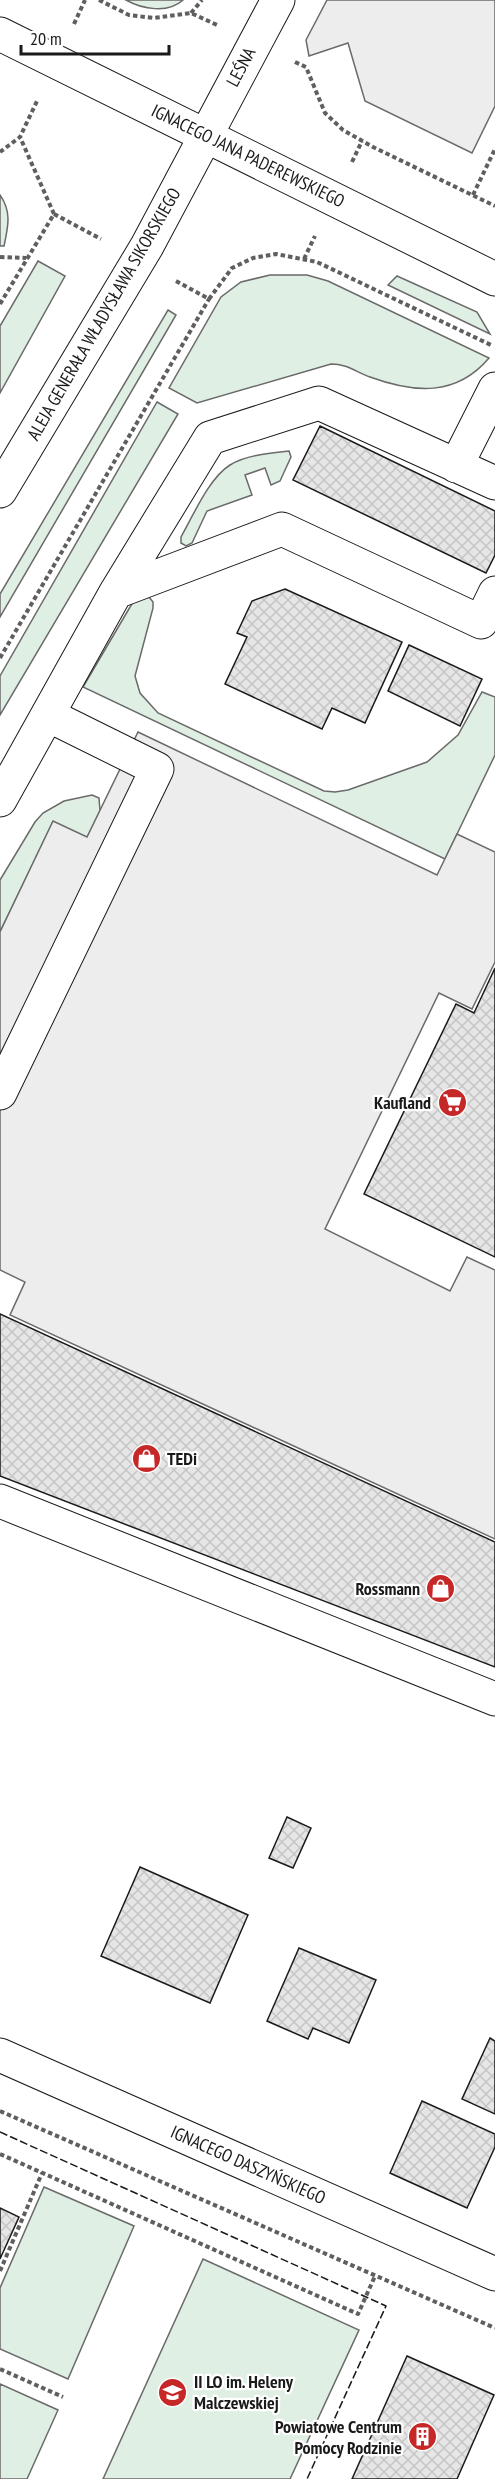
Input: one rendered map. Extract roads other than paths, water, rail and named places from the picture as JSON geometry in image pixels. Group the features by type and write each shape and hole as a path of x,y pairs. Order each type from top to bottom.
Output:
{"street":[{"name":"LEŚNA","path":"206,135 278,0"},
{"name":"IGNACEGO JANA PADEREWSKIEGO","path":"0,34 495,279"},
{"name":"ALEJA GENERAŁA WŁADYSŁAWA SIKORSKIEGO","path":"0,491 139,260 206,135"},
{"path":"456,466 495,389"},
{"path":"0,800 116,592 210,438 319,403 495,483"},
{"path":"116,592 282,529 481,622 495,593"},
{"path":"0,1094 157,769 48,715"},
{"path":"0,1501 495,1699"},
{"name":"IGNACEGO DASZYŃSKIEGO","path":"0,2055 495,2274"}],"place":[{"name":"Kaufland","path":"452,1103"},
{"name":"TEDi","path":"146,1459"},
{"name":"Rossmann","path":"441,1589"},
{"name":"II LO im. Heleny Malczewskiej","path":"173,2392"},
{"name":"Powiatowe Centrum Pomocy Rodzinie","path":"423,2437"}]}
